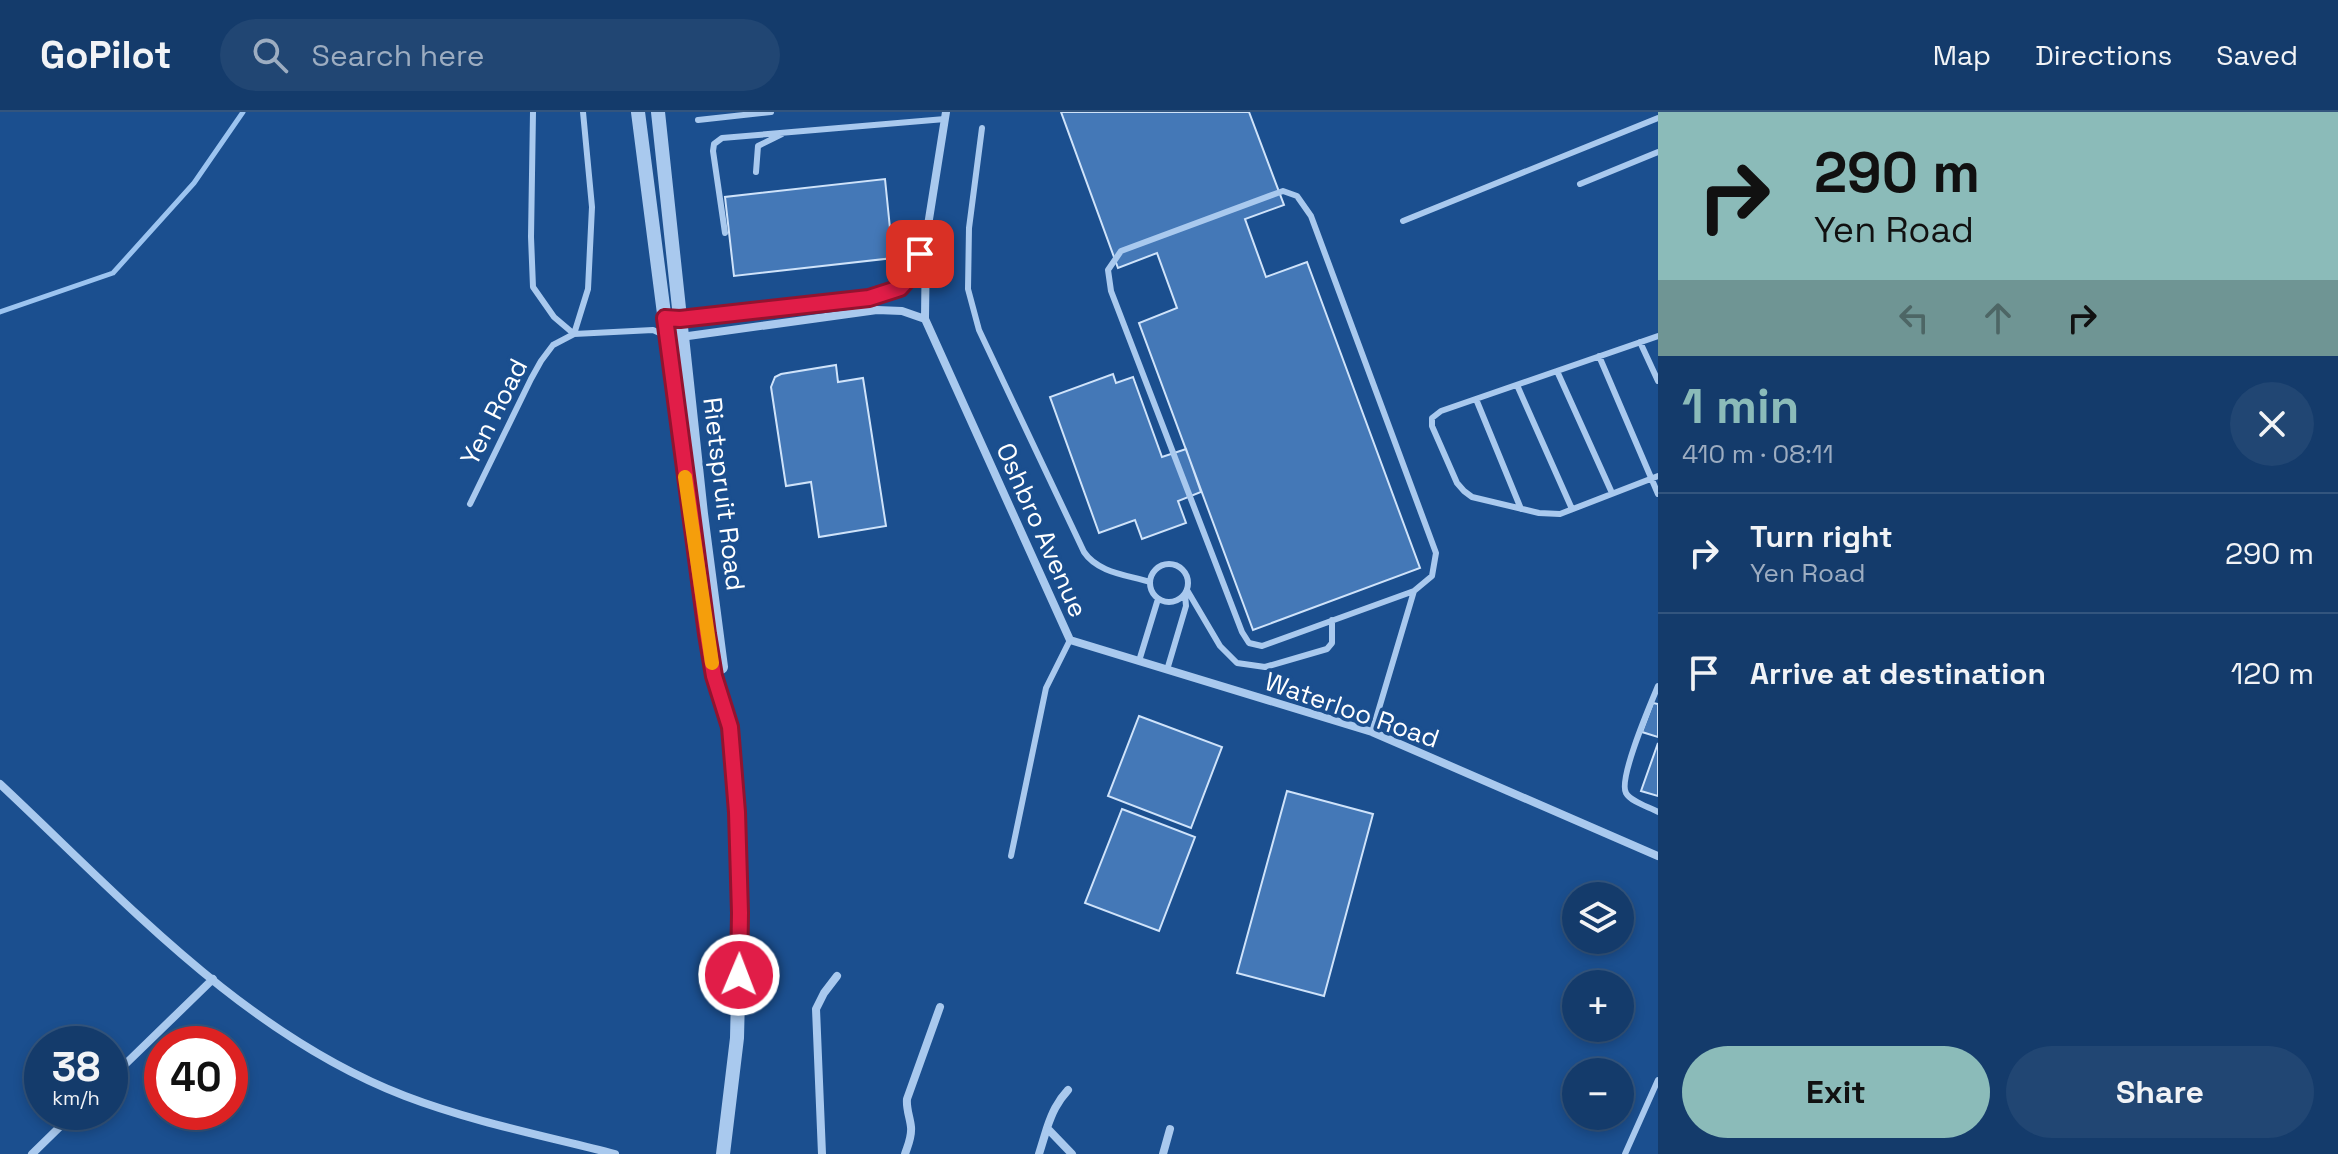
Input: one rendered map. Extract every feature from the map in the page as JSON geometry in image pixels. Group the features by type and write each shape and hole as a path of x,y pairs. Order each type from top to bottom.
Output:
{"street":[{"name":"Rietspruit Road","path":"638,112 672,318"},
{"name":"Rietspruit Road","path":"658,112 674,336 721,654 719,692 730,727 737,812 740,913 737,1038 723,1154"},
{"path":"674,336 877,310 902,311 925,319 926,238 945,115"},
{"path":"672,318 869,298 900,288 914,269 926,238"},
{"name":"Oshbro Avenue","path":"925,319 1070,640"},
{"name":"Waterloo Road","path":"1070,640 1372,732 1658,856"},
{"path":"0,784 166,941 269,1022 311,1048 403,1095 463,1116 615,1154"},
{"path":"822,1154 816,1009 837,976"},
{"path":"128,1062 213,979"},
{"path":"905,1154 912,1129 907,1099 940,1007"},
{"path":"1039,1154 1052,1112 1068,1090"},
{"path":"1047,1128 1072,1154"},
{"path":"1163,1154 1170,1129"},
{"path":"32,1154 57,1130"}],"lane":[{"path":"533,112 533,287 554,317 574,334 653,330 674,336"},
{"path":"574,334 588,289 592,207 583,112"},
{"path":"698,120 771,112"},
{"path":"725,233 713,151 714,144 722,138 945,115"},
{"path":"1403,221 1658,119"},
{"path":"982,128 969,228 968,289 979,330 1084,552 1100,567 1150,582"},
{"path":"756,172 758,146 785,132"},
{"path":"1580,184 1658,152"},
{"path":"1283,191 1297,196 1311,216 1436,553 1432,576 1414,591 1262,646 1249,643 1242,632 1111,291 1108,270 1121,251 1283,191"},
{"path":"653,330 672,318"},
{"name":"Yen Road","path":"470,504 541,361 553,345 574,334"},
{"path":"1655,477 1560,514 1521,509 1472,497 1457,483 1432,426 1432,418 1441,411 1658,336"},
{"path":"1640,342 1658,381"},
{"path":"1599,356 1655,477 1658,494"},
{"path":"1557,371 1612,493"},
{"path":"1517,385 1572,509"},
{"path":"1476,399 1521,509"},
{"path":"1167,670 1186,606 1188,579 1182,568 1170,564 1159,567 1151,576 1150,582 1158,599 1175,601 1186,592"},
{"path":"1372,732 1414,591"},
{"path":"1186,592 1220,646 1244,665 1265,667 1327,649 1332,643 1332,620"},
{"path":"1139,661 1158,599"},
{"name":"Oshbro Avenue","path":"1011,856 1046,688 1070,640"},
{"path":"1658,686 1627,768 1624,788 1627,795 1658,812"},
{"path":"1625,1154 1658,1080"}],"building":[{"path":"1061,112 1249,112 1284,205 1245,219 1266,277 1307,262 1420,568 1253,630 1139,323 1177,308 1157,253 1118,268"},
{"path":"885,179 893,258 734,276 725,197"},
{"path":"836,365 838,382 863,378 886,526 819,537 811,482 786,486 771,387 775,377 781,374"},
{"path":"1113,374 1116,383 1133,377 1162,457 1186,449 1201,492 1178,501 1186,523 1142,539 1135,520 1099,533 1050,397"},
{"path":"1653,703 1658,704 1658,737 1642,732"},
{"path":"1139,716 1222,747 1191,828 1108,796"},
{"path":"1658,743 1658,796 1641,791"},
{"path":"1287,791 1373,814 1324,996 1237,973"},
{"path":"1122,809 1195,837 1159,931 1085,903"}],"waterway":[{"path":"0,312 113,273 194,183 243,112"}],"slow traffic":[{"path":"685,477 712,663"}],"route":[{"path":"739,975 737,812 730,727 714,676 707,634 665,318 680,319 869,298 900,288 914,269 920,254"}]}
